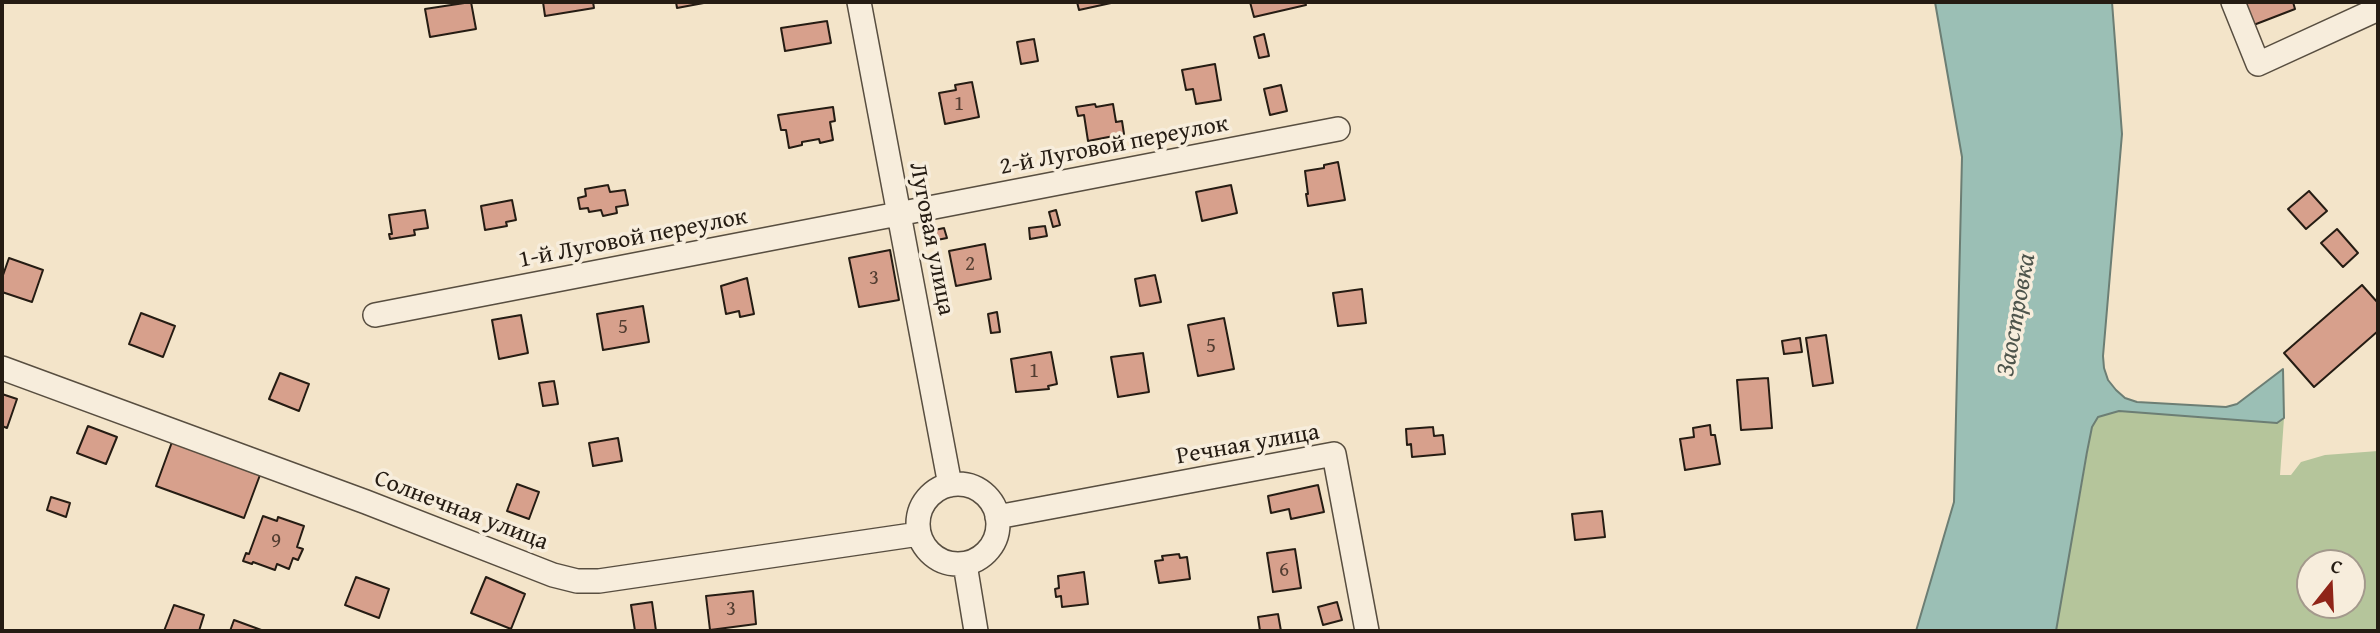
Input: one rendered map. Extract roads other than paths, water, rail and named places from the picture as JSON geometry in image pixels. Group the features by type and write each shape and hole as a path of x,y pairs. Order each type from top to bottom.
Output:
{"street":[{"name":"Луговая улица","path":"859,2 950,485"},
{"path":"2233,2 2258,64 2378,9"},
{"name":"2-й Луговой переулок","path":"900,214 1338,129"},
{"name":"1-й Луговой переулок","path":"375,316 900,214"},
{"name":"Солнечная улица","path":"2,368 366,502 553,575 577,581 599,581 919,534"},
{"name":"Речная улица","path":"997,517 1334,454 1367,631"},
{"path":"950,485 975,488 993,505 997,517 998,530 994,542 977,560 965,564 950,564 936,558 925,548 919,534 921,509 928,498 950,485"},
{"path":"965,564 976,631"}],"water":[{"name":"Заостровка","path":"1935,2 2112,2 2122,134 2103,356 2108,380 2116,390 2125,398 2137,402 2226,407 2237,404 2283,369 2284,418 2277,423 2119,411 2098,417 2092,427 2087,452 2056,631 1916,631 1954,502 1962,157"}]}
